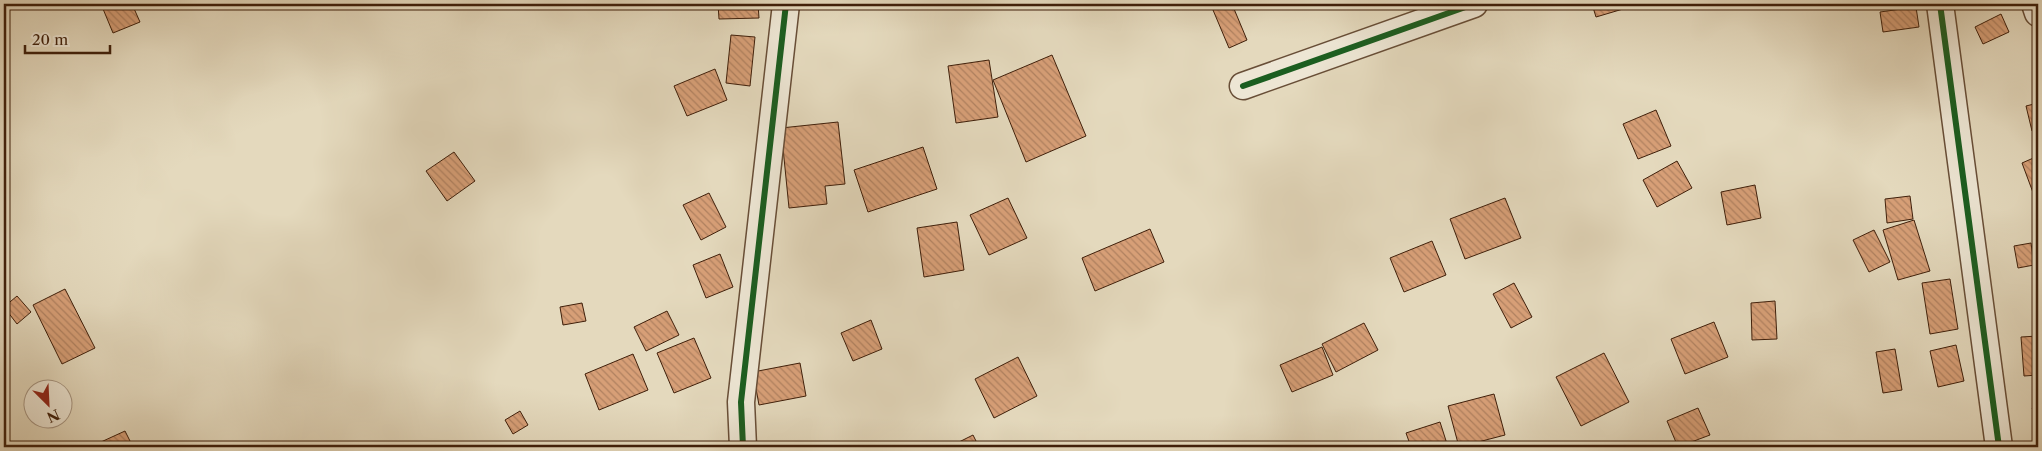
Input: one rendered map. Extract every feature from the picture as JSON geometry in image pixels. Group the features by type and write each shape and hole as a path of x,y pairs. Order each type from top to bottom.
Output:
{"street":[{"path":"743,447 741,402 786,4"},
{"path":"1243,86 1474,4"},
{"path":"1940,4 1999,447"},
{"path":"2035,4 2038,13"}],"building":[{"path":"101,4 132,4 140,22 113,33"},
{"path":"718,4 758,4 759,18 719,19"},
{"path":"1232,4 1247,40 1229,48 1213,10"},
{"path":"1592,4 1621,4 1623,9 1596,17"},
{"path":"1916,7 1919,27 1883,32 1880,12"},
{"path":"2001,14 2009,32 1983,44 1975,27"},
{"path":"731,35 755,37 750,86 726,83"},
{"path":"1052,55 1086,136 1026,162 993,80"},
{"path":"989,60 998,117 956,123 948,66"},
{"path":"715,69 727,100 687,116 674,86"},
{"path":"2038,103 2038,130 2032,131 2026,106"},
{"path":"1656,110 1671,146 1638,159 1623,124"},
{"path":"838,122 845,184 825,186 827,204 789,208 781,128"},
{"path":"923,147 937,189 868,212 854,170"},
{"path":"454,152 475,181 447,201 426,171"},
{"path":"2038,156 2038,206 2022,163"},
{"path":"1677,161 1692,188 1657,207 1643,180"},
{"path":"1755,185 1761,218 1727,225 1721,192"},
{"path":"709,193 726,227 701,240 683,205"},
{"path":"1910,196 1913,219 1887,223 1885,199"},
{"path":"1008,198 1027,238 989,255 970,215"},
{"path":"1505,198 1521,238 1465,259 1450,219"},
{"path":"1914,220 1930,271 1898,280 1883,230"},
{"path":"957,222 964,270 924,277 917,228"},
{"path":"1150,229 1164,262 1095,291 1082,258"},
{"path":"1874,230 1890,262 1869,272 1853,240"},
{"path":"1432,241 1446,275 1404,292 1390,258"},
{"path":"2031,243 2034,265 2018,268 2014,246"},
{"path":"720,254 733,287 706,298 693,265"},
{"path":"1950,279 1958,329 1930,334 1922,283"},
{"path":"1514,283 1532,317 1511,328 1493,294"},
{"path":"65,289 95,348 62,364 33,305"},
{"path":"17,296 31,312 17,324 4,307"},
{"path":"1775,301 1777,339 1752,340 1751,303"},
{"path":"582,303 586,321 563,325 560,307"},
{"path":"667,311 679,335 646,351 634,327"},
{"path":"871,320 882,349 853,361 841,333"},
{"path":"1714,322 1728,357 1685,374 1671,339"},
{"path":"1364,323 1378,350 1336,372 1322,344"},
{"path":"2038,336 2038,375 2024,376 2021,337"},
{"path":"694,338 711,378 674,393 657,353"},
{"path":"1956,345 1964,381 1938,387 1930,351"},
{"path":"1322,347 1333,375 1292,392 1280,365"},
{"path":"1895,349 1902,390 1883,393 1876,352"},
{"path":"1604,353 1629,402 1581,426 1556,377"},
{"path":"633,354 648,390 599,410 585,374"},
{"path":"1018,357 1037,396 994,418 975,379"},
{"path":"800,363 806,396 759,405 753,372"},
{"path":"1494,394 1505,435 1459,447 1448,406"},
{"path":"2038,404 2038,418 2032,408"},
{"path":"1698,408 1710,435 1678,447 1667,421"},
{"path":"520,411 528,425 513,434 505,420"},
{"path":"1440,422 1448,447 1411,447 1406,433"},
{"path":"125,431 133,447 90,447"},
{"path":"973,435 979,447 949,447"}],"cycle path":[{"path":"743,447 741,402 786,4"},
{"path":"1243,86 1474,4"},
{"path":"1940,4 1999,447"}]}
